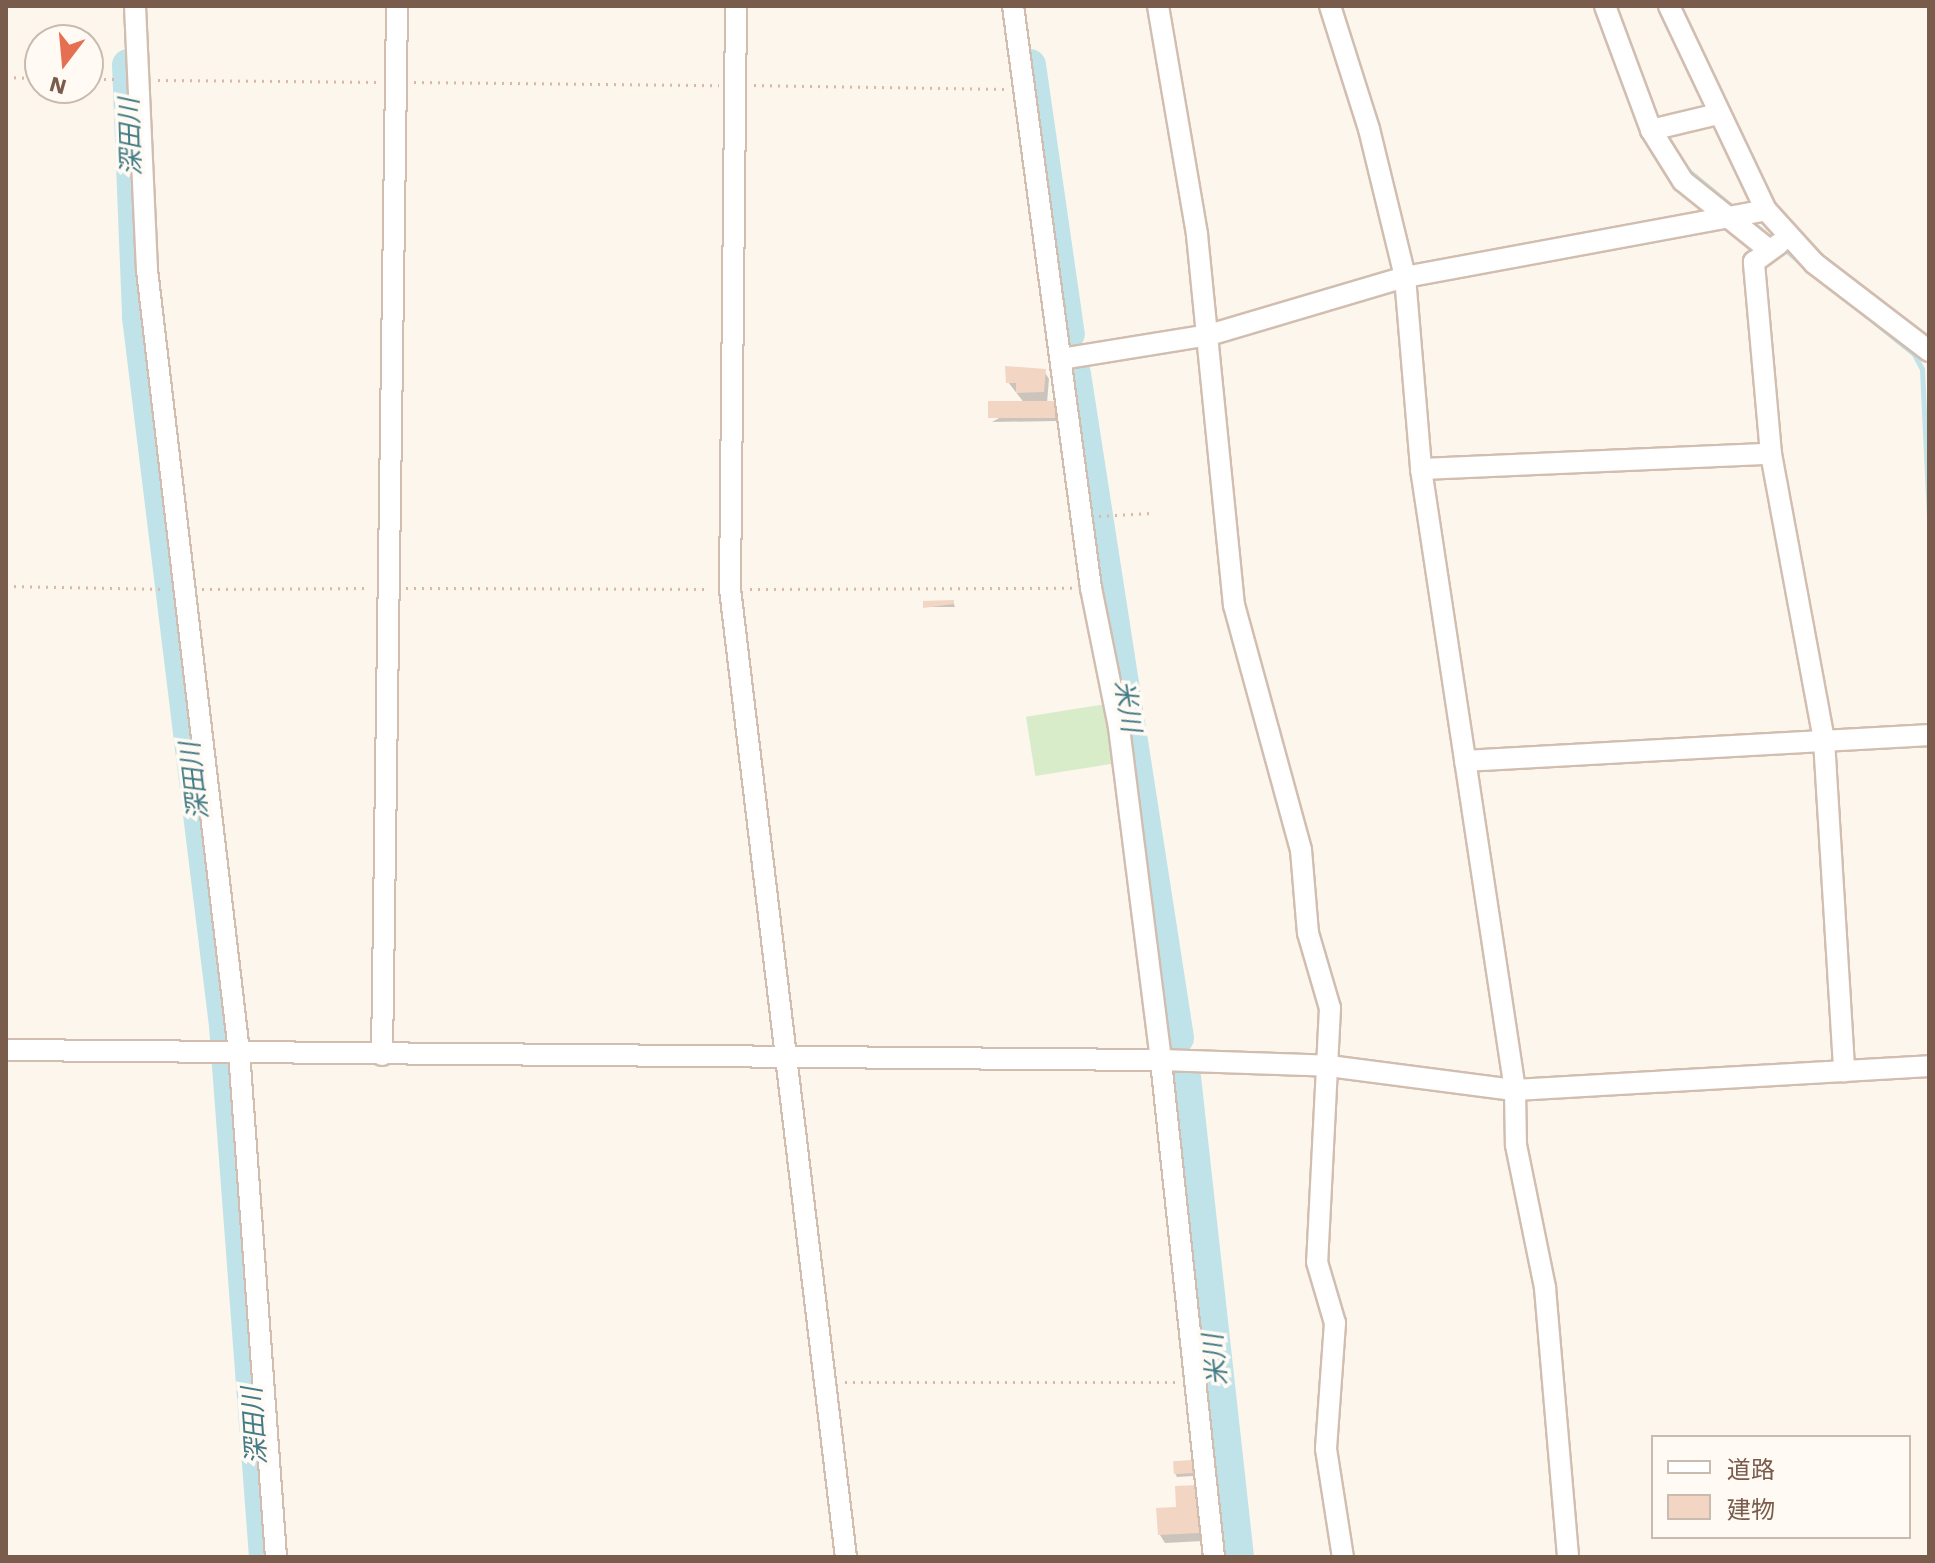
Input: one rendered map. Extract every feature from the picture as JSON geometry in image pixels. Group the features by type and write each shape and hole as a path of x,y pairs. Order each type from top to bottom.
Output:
{"street":[{"path":"135,6 147,270 182,589 239,1052 276,1557"},
{"path":"382,1055 397,6"},
{"path":"736,6 730,589 784,1060 846,1557"},
{"path":"1013,6 1091,588 1119,727 1161,1060 1214,1557"},
{"path":"1158,6 1209,335 1234,605 1301,850 1308,933 1330,1008 1317,1262 1335,1323 1326,1449 1343,1557"},
{"path":"1330,6 1369,129 1405,277 1421,469 1515,1090 1516,1145 1545,1288 1568,1557"},
{"path":"1605,6 1651,130 1676,173 1722,218 1768,249"},
{"path":"1669,6 1766,210 1789,240 1929,351"},
{"path":"1651,130 1718,114"},
{"path":"1061,359 1209,335 1405,277 1766,210"},
{"path":"1789,240 1768,249 1754,262 1771,454 1824,740 1844,1071"},
{"path":"1421,469 1771,454"},
{"path":"1465,761 1929,735"},
{"path":"6,1050 784,1060 1161,1060 1329,1066 1515,1090 1929,1066"}],"path":[{"path":"104,79 1023,89"},
{"path":"1103,516 1151,513"},
{"path":"6,586 182,589 1091,588"},
{"path":"824,1382 1193,1382"}],"green space":[{"path":"1106,704 1115,763 1035,776 1026,717"}],"building":[{"path":"1005,366 1046,369 1044,392 1016,393 1016,383 1006,383"},
{"path":"988,401 1055,401 1055,418 988,418"},
{"path":"954,600 954,604 923,608 923,601"},
{"path":"1192,1460 1193,1473 1174,1474 1173,1461"},
{"path":"1198,1485 1200,1533 1158,1535 1156,1508 1176,1507 1175,1486"}],"waterway":[{"name":"深田川","path":"128,65 138,317 225,1026 265,1557"},
{"name":"米川","path":"1030,65 1069,334"},
{"path":"1684,167 1735,209"},
{"path":"1749,220 1775,242"},
{"path":"1783,248 1803,265"},
{"path":"1873,321 1914,354 1922,369 1929,517"},
{"name":"米川","path":"1075,374 1178,1038"},
{"name":"米川","path":"1184,1068 1238,1557"}]}
